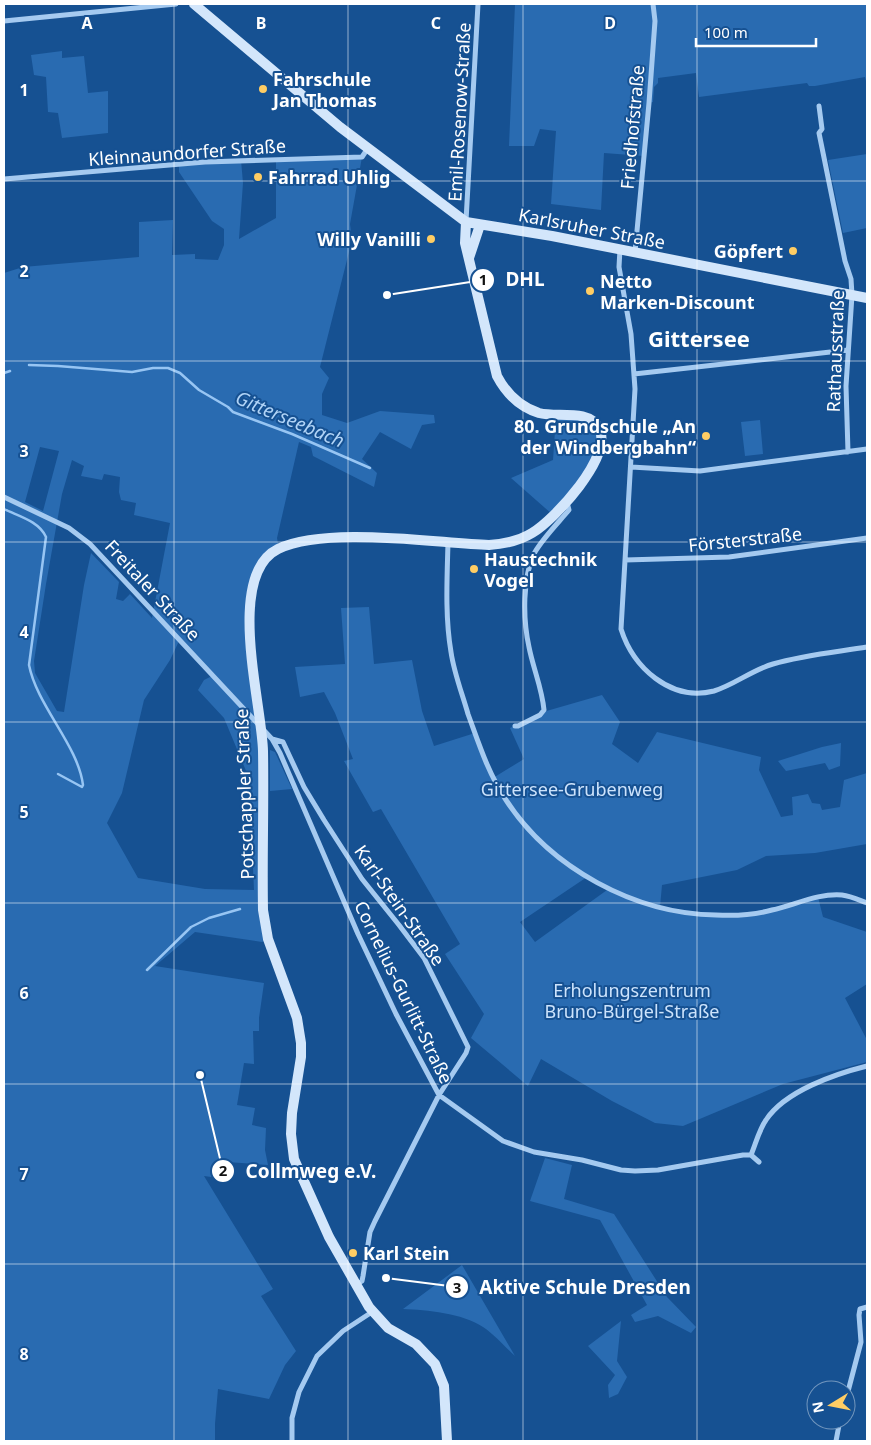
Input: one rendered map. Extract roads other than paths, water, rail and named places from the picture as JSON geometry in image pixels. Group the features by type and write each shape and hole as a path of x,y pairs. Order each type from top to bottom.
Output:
{"street":[{"path":"4,21 176,4"},
{"name":"Karlsruher Straße","path":"194,4 340,126 466,222 620,249 867,298"},
{"name":"Emil-Rosenow-Straße","path":"466,222 478,4"},
{"name":"Friedhofstraße","path":"635,252 655,21 653,4"},
{"name":"Rathausstraße","path":"819,106 822,129 819,133 845,261 851,279 852,295 846,386 848,452"},
{"name":"Kleinnaundorfer Straße","path":"4,179 212,162 362,157 368,148"},
{"name":"Potschappler Straße","path":"447,1441 444,1386 435,1364 416,1344 388,1328 372,1312 329,1237 294,1159 291,1134 292,1113 301,1057 301,1043 297,1018 268,938 264,910 262,728 252,667 250,622 252,590 255,578 266,558 288,545 325,539 364,538 489,545 515,540 535,531 565,503 581,485 593,465 601,443 600,429 593,421 582,416 548,415 531,410 514,398 502,384 494,367 464,238 466,222"},
{"path":"469,259 480,224"},
{"path":"620,249 619,267 630,334 634,374 634,407 621,623 622,633 635,659 658,681 677,689 697,693 715,690 771,665 787,660 867,647"},
{"path":"634,374 848,350"},
{"path":"630,467 700,471 867,449"},
{"name":"Freitaler Straße","path":"4,497 69,528 90,544 180,638 212,676 262,728"},
{"path":"515,726 540,715 544,710 528,646 525,616 526,588 528,572 535,552 569,510 565,503"},
{"name":"Försterstraße","path":"626,560 729,557 867,538"},
{"path":"448,543 450,651 457,678 488,769 512,808 548,849 597,884 634,899 684,912 724,916 759,913 830,895 846,895 867,903"},
{"name":"Cornelius-Gurlitt-Straße","path":"262,728 272,739 280,754 358,934 398,1017 439,1095 503,1141 534,1152 582,1160 621,1170 658,1170 744,1154 751,1155"},
{"name":"Karl-Stein-Straße","path":"272,739 283,742 304,787 362,879 424,958 468,1046 466,1053 439,1095 375,1221 369,1240 362,1281 356,1284"},
{"path":"759,1162 751,1155 766,1120 776,1107 804,1089 828,1078 867,1066"},
{"path":"850,1380 860,1342 858,1315 860,1309 867,1307"},
{"path":"292,1441 292,1418 299,1392 317,1356 343,1332 372,1312"}],"waterway":[{"name":"Gitterseebach","path":"29,365 132,372 153,368 168,368 180,373 199,390 233,412 292,434 370,468"},
{"name":"Gitterseebach","path":"4,373 10,371"},
{"path":"4,509 33,523 43,531 46,537 29,665 40,695 74,755 83,785 82,787 58,774"},
{"path":"147,970 191,927 209,918 240,909"}],"place":[{"name":"Fahrschule Jan Thomas","path":"263,89"},
{"name":"Fahrrad Uhlig","path":"258,177"},
{"name":"Willy Vanilli","path":"431,239"},
{"name":"Göpfert","path":"793,251"},
{"name":"Netto Marken-Discount","path":"590,291"},
{"name":"DHL","path":"387,295"},
{"name":"80. Grundschule „An der Windbergbahn“","path":"706,436"},
{"name":"Haustechnik Vogel","path":"474,569"},
{"name":"Collmweg e.V.","path":"200,1075"},
{"name":"Karl Stein","path":"353,1253"},
{"name":"Aktive Schule Dresden","path":"386,1278"}],"district":[{"name":"Gittersee","path":"699,338"}],"park label":[{"name":"Gittersee-Grubenweg","path":"572,789"},
{"name":"Erholungszentrum Bruno-Bürgel-Straße","path":"632,1000"}]}
